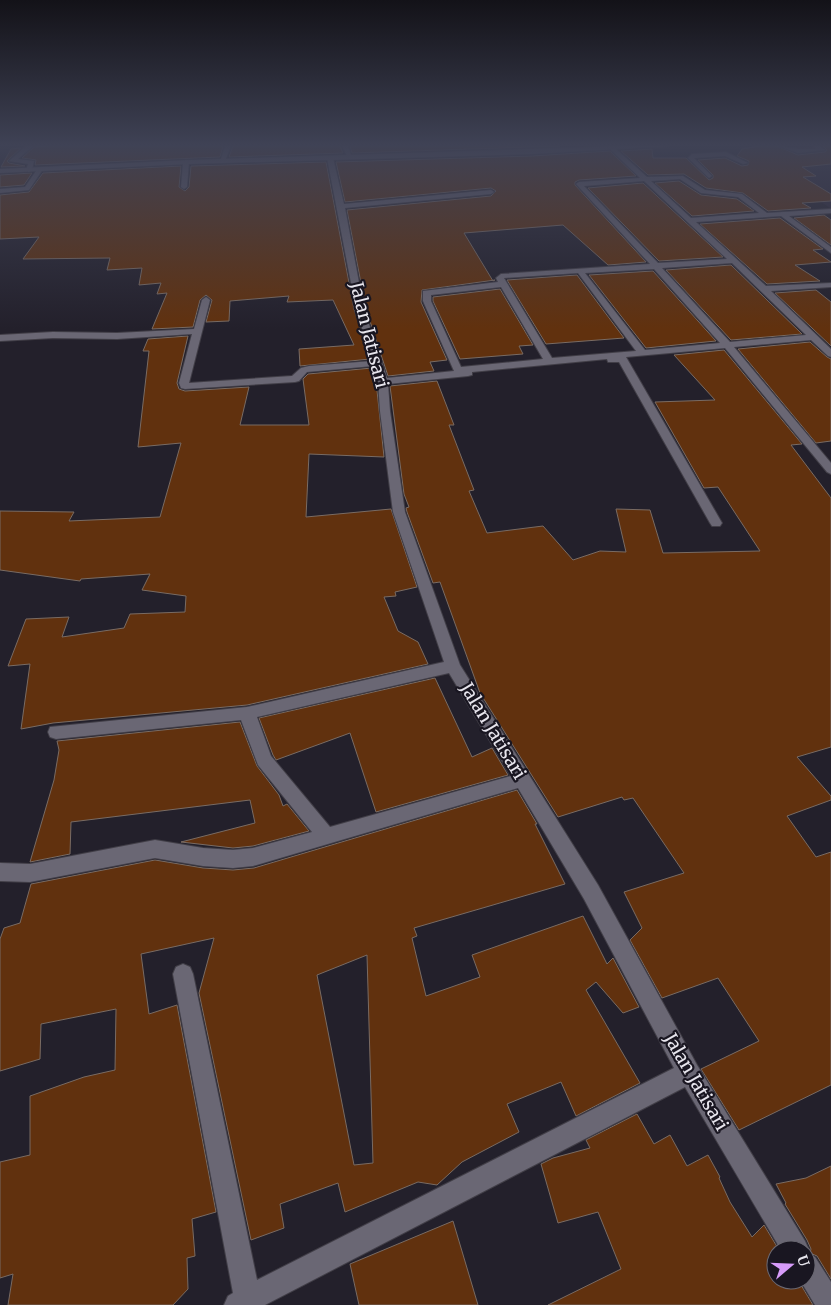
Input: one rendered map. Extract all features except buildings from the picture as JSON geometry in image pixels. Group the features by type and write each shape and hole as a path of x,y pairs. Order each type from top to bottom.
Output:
{"street":[{"name":"Jalan Jatisari","path":"341,207 360,309 383,381 385,411 399,512 453,666 591,892 689,1073 790,1240"},
{"path":"601,207 657,266 831,470"},
{"path":"674,207 764,289 831,354"},
{"path":"755,207 765,215"},
{"path":"688,220 831,211"},
{"path":"782,214 831,251"},
{"path":"549,361 500,278 505,275 734,261"},
{"path":"579,270 643,353"},
{"path":"504,284 426,293 427,302 458,370 814,337"},
{"path":"764,289 831,285"},
{"path":"206,300 184,383 187,387 295,379 304,370 309,369 377,363"},
{"path":"0,338 53,335 117,336 199,331"},
{"path":"383,381 622,359 716,523"},
{"path":"56,732 247,713 453,666"},
{"path":"247,713 264,760 326,836"},
{"path":"0,872 30,873 155,849 203,857 233,859 253,857 522,780"},
{"path":"183,974 243,1302 689,1073"},
{"path":"816,1282 830,1305"}]}
